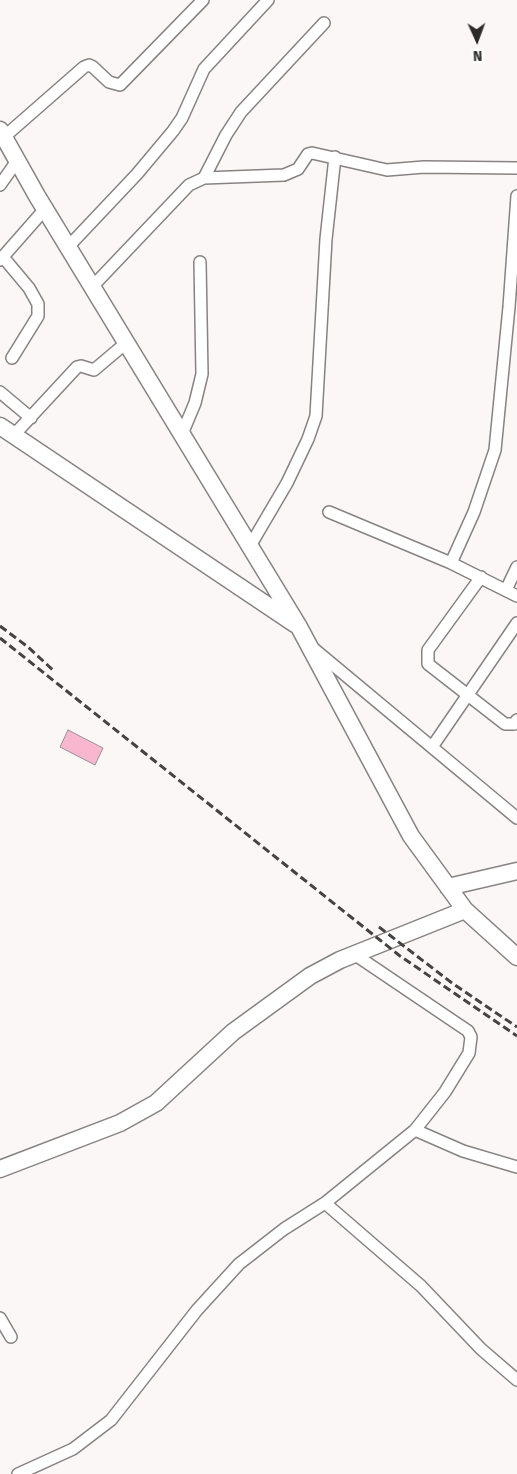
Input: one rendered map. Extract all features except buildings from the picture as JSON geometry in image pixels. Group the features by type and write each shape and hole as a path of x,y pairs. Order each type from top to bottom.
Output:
{"street":[{"path":"203,0 120,85 109,82 93,67 89,65 84,66 2,133 45,210 299,626 412,836 465,910 517,957"},
{"path":"68,247 137,174 173,131 182,118 204,68 268,0"},
{"path":"204,178 226,135 241,112 324,23"},
{"path":"92,287 189,185 204,178 284,175 298,169 308,154 312,153 387,170 424,167 517,168"},
{"path":"250,546 291,474 308,439 316,416 326,239 335,157"},
{"path":"0,185 18,161"},
{"path":"451,562 477,505 494,450 509,306 517,196"},
{"path":"12,358 38,310 35,297 29,288 1,258 45,210"},
{"path":"182,434 195,403 202,374 200,262"},
{"path":"14,436 77,367 81,366 94,370 126,342"},
{"path":"0,392 30,418"},
{"path":"0,426 299,626"},
{"path":"330,512 451,562 517,596"},
{"path":"506,590 517,567"},
{"path":"481,577 428,650 427,657 432,669 505,724 514,724 517,720"},
{"path":"432,747 517,624"},
{"path":"308,645 517,818"},
{"path":"448,887 517,871"},
{"path":"0,1169 120,1123 156,1103 233,1032 310,976 354,954 465,910"},
{"path":"18,1474 74,1450 111,1420 197,1310 239,1264 284,1229 325,1203 415,1130 445,1092 469,1053 471,1037 466,1028 354,954"},
{"path":"415,1130 462,1151 517,1167"},
{"path":"325,1203 421,1286 481,1349 517,1380"},
{"path":"0,1318 11,1337"}],"railway":[{"path":"0,626 28,647 55,672"},
{"path":"0,638 400,956 517,1036"},
{"path":"379,927 452,983 517,1027"}]}
